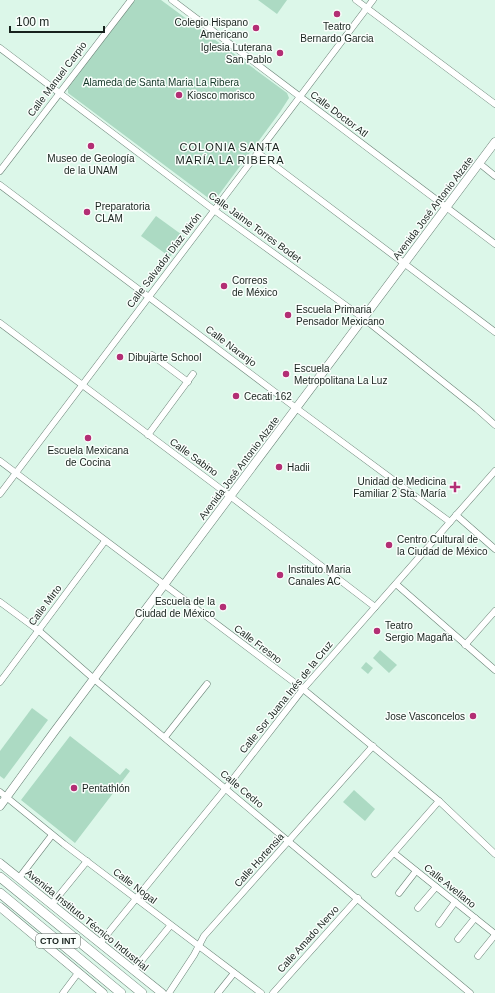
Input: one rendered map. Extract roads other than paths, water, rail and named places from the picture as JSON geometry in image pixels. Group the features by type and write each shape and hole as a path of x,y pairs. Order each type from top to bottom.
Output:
{"highway":[{"name":"CTO INT","path":"0,877 142,992"},
{"name":"CTO INT","path":"0,893 118,991"}],"main road":[{"name":"Avenida José Antonio Alzate","path":"0,806 3,794 94,679 495,142"},
{"name":"Avenida Instituto Técnico Industrial","path":"0,863 162,993"},
{"name":"CTO INT","path":"0,907 103,993"}],"street":[{"name":"Calle Manuel Carpio","path":"0,171 131,0"},
{"name":"Calle Doctor Atl","path":"172,0 495,244"},
{"path":"356,0 495,104"},
{"name":"Calle Salvador Díaz Mirón","path":"0,494 373,0"},
{"name":"Calle Jaime Torres Bodet","path":"0,48 214,210 363,318 495,425"},
{"path":"258,153 495,332"},
{"path":"479,163 495,176"},
{"name":"Calle Naranjo","path":"0,185 450,522"},
{"name":"Calle Sabino","path":"0,323 375,607"},
{"path":"152,355 188,382"},
{"path":"148,435 193,374"},
{"name":"Calle Fresno","path":"0,461 303,689 439,801 495,854"},
{"name":"Calle Sor Juana Inés de la Cruz","path":"100,943 226,788 303,689 495,471"},
{"path":"456,515 495,550"},
{"name":"Calle Mirto","path":"0,682 106,541"},
{"path":"396,584 495,670"},
{"name":"Calle Cedro","path":"0,603 38,630 94,679 470,993"},
{"path":"465,645 495,611"},
{"path":"165,737 207,684"},
{"name":"Calle Hortensia","path":"169,993 194,955 204,936 373,746"},
{"name":"Calle Nogal","path":"3,794 52,835 170,926 261,993"},
{"path":"375,874 439,801"},
{"path":"19,878 52,835"},
{"name":"Calle Avellano","path":"394,853 495,934"},
{"path":"52,904 87,861"},
{"path":"398,893 416,871"},
{"path":"418,908 436,887"},
{"name":"Calle Amado Nervo","path":"273,993 358,898"},
{"path":"439,924 455,902"},
{"path":"458,939 475,918"},
{"path":"134,970 170,926"},
{"path":"478,956 495,934"},
{"path":"63,993 78,973"},
{"path":"218,993 234,973"}],"place":[{"name":"Teatro Bernardo Garcia","path":"337,14"},
{"name":"Colegio Hispano Americano","path":"256,28"},
{"name":"Iglesia Luterana San Pablo","path":"280,53"},
{"name":"Kiosco morisco","path":"179,95"},
{"name":"Museo de Geología de la UNAM","path":"91,146"},
{"name":"Preparatoria CLAM","path":"87,212"},
{"name":"Correos de México","path":"224,286"},
{"name":"Escuela Primaria Pensador Mexicano","path":"288,315"},
{"name":"Dibujarte School","path":"120,357"},
{"name":"Escuela Metropolitana La Luz","path":"286,374"},
{"name":"Cecati 162","path":"236,396"},
{"name":"Escuela Mexicana de Cocina","path":"88,438"},
{"name":"Hadii","path":"279,467"},
{"name":"Unidad de Medicina Familiar 2 Sta. María","path":"455,487"},
{"name":"Centro Cultural de la Ciudad de México","path":"389,545"},
{"name":"Instituto Maria Canales AC","path":"280,575"},
{"name":"Escuela de la Ciudad de México","path":"223,607"},
{"name":"Teatro Sergio Magaña","path":"377,631"},
{"name":"Jose Vasconcelos","path":"473,716"},
{"name":"Pentathlón","path":"74,788"}],"district":[{"name":"COLONIA SANTA MARÍA LA RIBERA","path":"230,153"}],"park label":[{"name":"Alameda de Santa Maria La Ribera","path":"161,82"}]}
